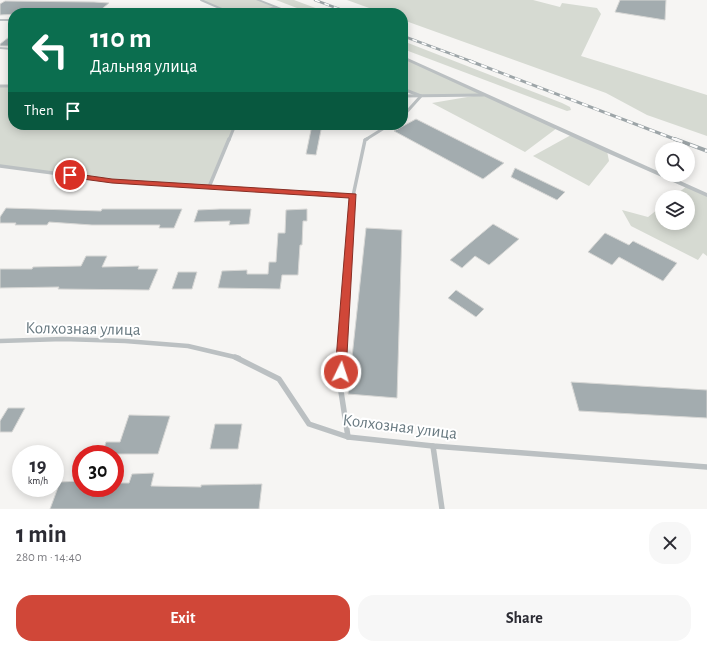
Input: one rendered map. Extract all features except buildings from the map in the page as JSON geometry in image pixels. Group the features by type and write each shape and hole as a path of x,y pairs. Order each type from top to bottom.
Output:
{"street":[{"path":"201,0 219,8"},
{"path":"258,0 276,7"},
{"path":"408,59 483,95 707,195"},
{"path":"408,92 420,96"},
{"path":"408,96 483,95"},
{"path":"408,110 420,96"},
{"path":"209,187 233,130"},
{"path":"348,437 340,385 353,196 365,140 381,130"},
{"path":"0,166 112,181 353,196"},
{"name":"Колхозная улица","path":"0,341 63,339 125,341 188,346 240,358 279,379 309,424 348,437 433,446 707,467"},
{"path":"433,446 442,509"}],"shaded area":[{"path":"201,0 258,0 279,8 219,8"},
{"path":"276,0 294,0 316,8 297,8"},
{"path":"347,0 533,0 560,7 562,3 597,8 601,14 581,56 707,95 707,136 647,115 606,93 408,22 408,8 369,8"},
{"path":"408,43 562,103 570,107 571,110 567,111 408,51"},
{"path":"408,59 557,128 525,152 432,103 479,95 421,96 408,91"},
{"path":"0,86 8,86 8,130 233,130 209,187 113,181 0,166"},
{"path":"571,135 607,151 609,161 589,186 533,156"},
{"path":"687,186 707,195 707,256 703,253 698,260 631,226 622,210 648,217 655,212 655,230 695,230 695,190 682,190"}],"railway":[{"path":"315,0 337,8"},
{"path":"408,38 473,62"},
{"path":"470,61 677,140"},
{"path":"675,139 707,151"}],"route":[{"path":"70,175 112,181 353,196 341,372"}]}
